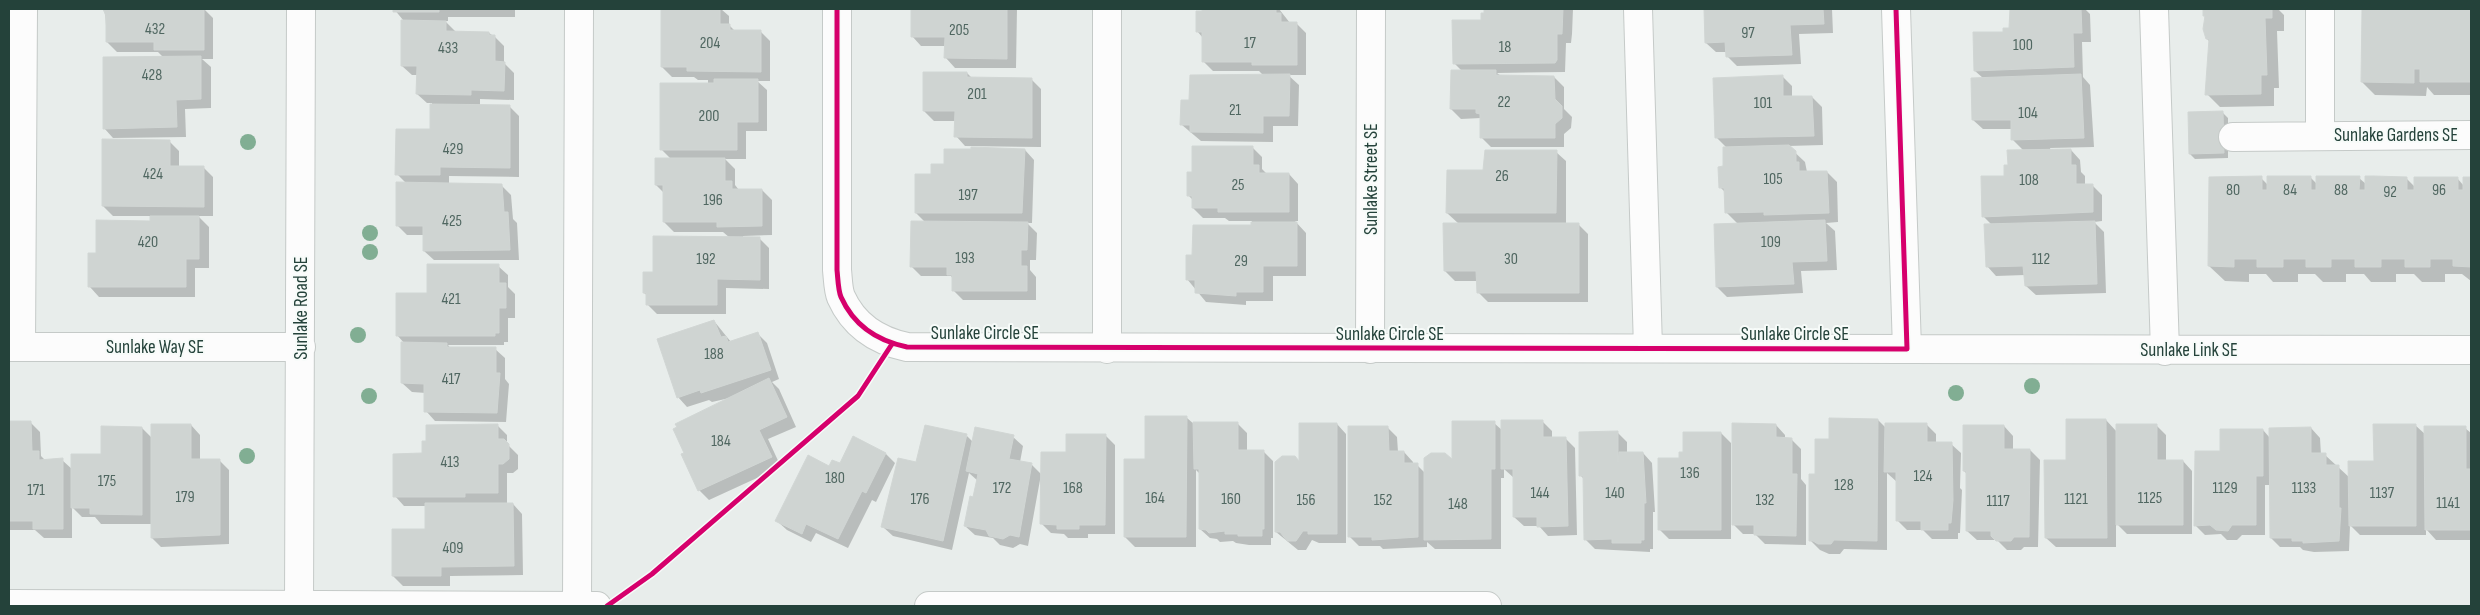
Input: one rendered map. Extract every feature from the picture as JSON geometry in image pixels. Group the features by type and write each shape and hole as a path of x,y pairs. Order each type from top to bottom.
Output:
{"street":[{"path":"15,347 23,9"},
{"name":"Sunlake Road SE","path":"299,606 301,9"},
{"path":"9,604 584,606 579,9"},
{"name":"Sunlake Circle SE","path":"838,9 837,270 841,296 856,321 874,336 892,344 907,347 1107,349 1907,349"},
{"path":"1107,9 1107,349"},
{"name":"Sunlake Street SE","path":"1370,349 1371,9"},
{"path":"1638,9 1648,348"},
{"path":"1896,9 1907,349"},
{"path":"2154,9 2165,351"},
{"name":"Sunlake Gardens SE","path":"2320,9 2320,136"},
{"name":"Sunlake Gardens SE","path":"2233,137 2471,135"},
{"name":"Sunlake Way SE","path":"15,347 301,347"},
{"name":"Sunlake Link SE","path":"1907,349 2165,351 2471,350"},
{"path":"928,606 1487,606"}],"building":[{"path":"103,9 204,9 204,50 154,50 154,42 106,42 106,16"},
{"path":"393,9 439,9 439,12 393,12"},
{"path":"661,9 720,9 720,24 730,24 730,30 761,30 761,72 687,71 687,67 661,67"},
{"path":"911,9 1007,9 1007,59 944,58 945,37 911,37"},
{"path":"1202,9 1276,9 1276,13 1281,13 1281,22 1297,22 1297,65 1252,65 1252,62 1202,62 1202,32 1196,32 1196,11 1202,11"},
{"path":"1484,9 1563,9 1562,34 1557,34 1557,60 1555,63 1453,64 1452,20 1481,20 1481,13 1484,13"},
{"path":"1704,9 1823,9 1824,24 1790,25 1792,55 1726,57 1725,42 1705,43"},
{"path":"2010,9 2081,9 2082,33 2073,33 2074,67 1974,71 1973,32 2003,32 2003,28 2009,28"},
{"path":"2203,9 2272,9 2272,18 2265,18 2267,75 2261,75 2261,94 2205,95 2209,39 2206,39 2203,29 2205,16 2203,16"},
{"path":"2362,9 2471,9 2471,82 2420,82 2420,69 2414,69 2414,83 2361,82"},
{"path":"401,20 446,21 446,31 489,32 489,35 495,35 495,61 505,62 504,91 471,90 471,95 416,94 417,66 401,66"},
{"path":"201,56 201,99 176,100 177,127 103,129 103,57"},
{"path":"1451,70 1496,70 1496,75 1554,76 1555,99 1562,106 1562,118 1555,124 1555,138 1480,138 1480,114 1476,113 1476,109 1450,109"},
{"path":"923,72 967,72 967,77 1032,78 1032,138 954,137 955,111 923,111"},
{"path":"1290,74 1289,116 1263,116 1263,133 1190,132 1190,125 1180,125 1181,100 1189,100 1190,75"},
{"path":"2081,74 2084,138 2011,140 2011,120 1972,120 1971,78"},
{"path":"1783,75 1783,96 1812,96 1814,136 1715,138 1713,78"},
{"path":"714,79 758,79 758,122 737,122 737,150 660,150 660,83 714,83"},
{"path":"430,104 510,105 510,168 440,167 440,175 395,175 396,129 430,129"},
{"path":"2223,111 2224,153 2189,154 2188,112"},
{"path":"102,139 170,140 170,166 204,166 204,207 102,206"},
{"path":"1789,145 1796,151 1796,162 1799,162 1799,171 1827,171 1829,213 1764,215 1764,212 1725,213 1724,188 1719,188 1718,167 1723,166 1723,147"},
{"path":"1192,146 1253,146 1253,165 1259,165 1259,173 1289,173 1289,212 1218,212 1218,208 1192,208 1192,196 1187,196 1187,172 1192,172"},
{"path":"971,147 1025,149 1022,213 915,213 915,174 931,174 931,164 944,164 944,149 971,149"},
{"path":"2071,149 2071,165 2076,165 2076,184 2093,184 2093,212 1982,217 1981,176 2004,176 2004,165 2008,165 2007,150"},
{"path":"1485,150 1557,150 1556,213 1446,213 1447,170 1483,170"},
{"path":"655,158 725,158 725,181 732,181 732,189 762,189 762,226 717,227 717,222 663,222 663,185 655,185"},
{"path":"2262,176 2262,190 2267,190 2267,176 2311,176 2311,190 2316,190 2316,176 2360,176 2359,190 2365,190 2365,176 2407,177 2407,190 2414,190 2414,177 2458,177 2458,190 2463,190 2463,177 2471,177 2471,267 2453,266 2453,259 2430,259 2430,267 2405,267 2405,259 2381,259 2381,267 2355,267 2355,259 2331,259 2331,267 2306,267 2306,259 2283,259 2283,267 2257,267 2257,259 2234,259 2234,267 2208,266 2209,177"},
{"path":"396,182 502,184 504,212 508,212 510,250 423,251 423,226 396,226"},
{"path":"150,216 199,216 199,259 186,259 186,287 88,287 88,253 96,253 96,220 150,221"},
{"path":"1825,220 1827,261 1792,262 1794,284 1716,287 1714,224"},
{"path":"911,221 1028,222 1027,250 1021,250 1021,266 1027,266 1027,291 952,291 952,275 947,275 947,267 910,267"},
{"path":"2095,221 2097,284 2025,286 2023,266 1986,267 1984,224"},
{"path":"1251,222 1297,222 1297,266 1263,266 1263,292 1236,292 1236,296 1195,293 1195,280 1186,280 1186,255 1192,255 1193,225 1251,225"},
{"path":"1443,223 1579,223 1579,293 1477,293 1476,271 1444,271"},
{"path":"653,236 760,237 760,280 717,279 717,305 646,305 646,293 643,293 643,272 653,272"},
{"path":"427,264 499,264 499,283 506,283 506,308 499,308 499,333 495,333 495,336 396,336 396,293 427,293"},
{"path":"714,320 721,337 726,336 728,342 758,332 771,370 701,393 700,390 677,398 657,339"},
{"path":"401,342 447,343 447,347 496,347 496,373 500,373 497,413 424,412 424,384 401,383"},
{"path":"769,378 787,417 759,430 772,457 698,491 681,454 684,453 673,429 677,427 675,424"},
{"path":"1145,416 1187,416 1186,537 1124,537 1124,459 1145,459"},
{"path":"1829,418 1878,419 1877,541 1834,540 1831,544 1818,544 1809,541 1809,474 1815,474 1815,439 1829,439"},
{"path":"2066,419 2106,419 2107,538 2045,538 2044,460 2066,460"},
{"path":"1501,420 1543,420 1543,437 1566,437 1568,526 1537,527 1537,517 1513,517 1513,469 1501,469"},
{"path":"9,421 31,421 32,451 39,451 39,460 63,458 63,529 33,529 33,521 9,521"},
{"path":"1452,421 1495,421 1495,469 1491,469 1491,539 1424,540 1424,458 1431,453 1445,453 1452,459"},
{"path":"1193,422 1238,422 1238,450 1264,450 1264,529 1262,529 1262,536 1238,536 1238,534 1225,534 1225,531 1209,533 1206,530 1199,529 1199,469 1194,469"},
{"path":"1299,423 1337,423 1337,534 1308,534 1308,531 1303,531 1296,541 1287,541 1280,532 1275,532 1275,462 1282,456 1295,456 1299,461"},
{"path":"1732,423 1776,424 1776,437 1792,438 1792,474 1797,474 1796,536 1754,535 1754,525 1732,525"},
{"path":"1885,423 1927,423 1927,442 1952,442 1953,500 1951,523 1948,523 1948,530 1921,530 1921,521 1896,521 1896,472 1884,472"},
{"path":"151,424 191,424 191,459 220,459 220,535 151,538"},
{"path":"498,424 498,439 504,439 509,444 509,459 503,464 498,464 498,493 465,493 465,497 393,497 393,454 422,453 422,441 426,441 426,425"},
{"path":"2116,424 2157,424 2157,460 2183,460 2183,525 2116,525"},
{"path":"2373,424 2416,424 2416,526 2349,526 2348,461 2374,461"},
{"path":"925,425 967,434 943,541 881,527 898,458 916,462"},
{"path":"1963,425 2004,425 2004,449 2030,449 2029,537 2014,537 2011,541 1996,541 1991,536 1991,531 1966,531 1966,471 1963,471"},
{"path":"101,426 142,427 142,515 90,514 90,508 71,508 71,454 101,454"},
{"path":"1348,426 1388,426 1389,451 1404,451 1404,463 1418,463 1418,537 1372,540 1372,537 1348,537"},
{"path":"2424,426 2466,426 2466,469 2471,469 2471,530 2425,530"},
{"path":"975,427 1014,435 1009,459 1032,463 1019,537 1010,535 1003,539 989,536 986,530 964,526 970,496 973,497 978,474 966,471"},
{"path":"2311,427 2311,453 2326,453 2326,465 2339,465 2339,508 2341,508 2339,541 2303,543 2303,541 2292,541 2292,538 2270,538 2269,428"},
{"path":"2220,429 2263,429 2263,476 2256,476 2256,525 2232,525 2228,531 2216,530 2210,525 2194,526 2195,451 2220,451"},
{"path":"1618,431 1618,462 1619,452 1643,452 1646,503 1644,503 1644,540 1641,540 1641,543 1612,543 1612,539 1584,540 1583,476 1579,476 1579,432"},
{"path":"1683,432 1721,432 1721,530 1658,530 1658,458 1679,458 1679,452 1683,452"},
{"path":"1066,434 1106,434 1105,525 1079,525 1079,529 1057,529 1057,525 1040,524 1041,452 1066,452"},
{"path":"853,436 886,453 866,493 862,491 838,539 806,524 802,534 775,521 808,455 829,466 832,460 840,463"},
{"path":"425,503 513,503 514,566 441,567 441,576 392,576 392,529 425,529"}],"cycle path":[{"path":"837,9 837,270 839,291 846,307 860,324 886,341 907,347 1907,349 1896,9"},
{"path":"607,606 652,574 858,396 892,344"}]}
